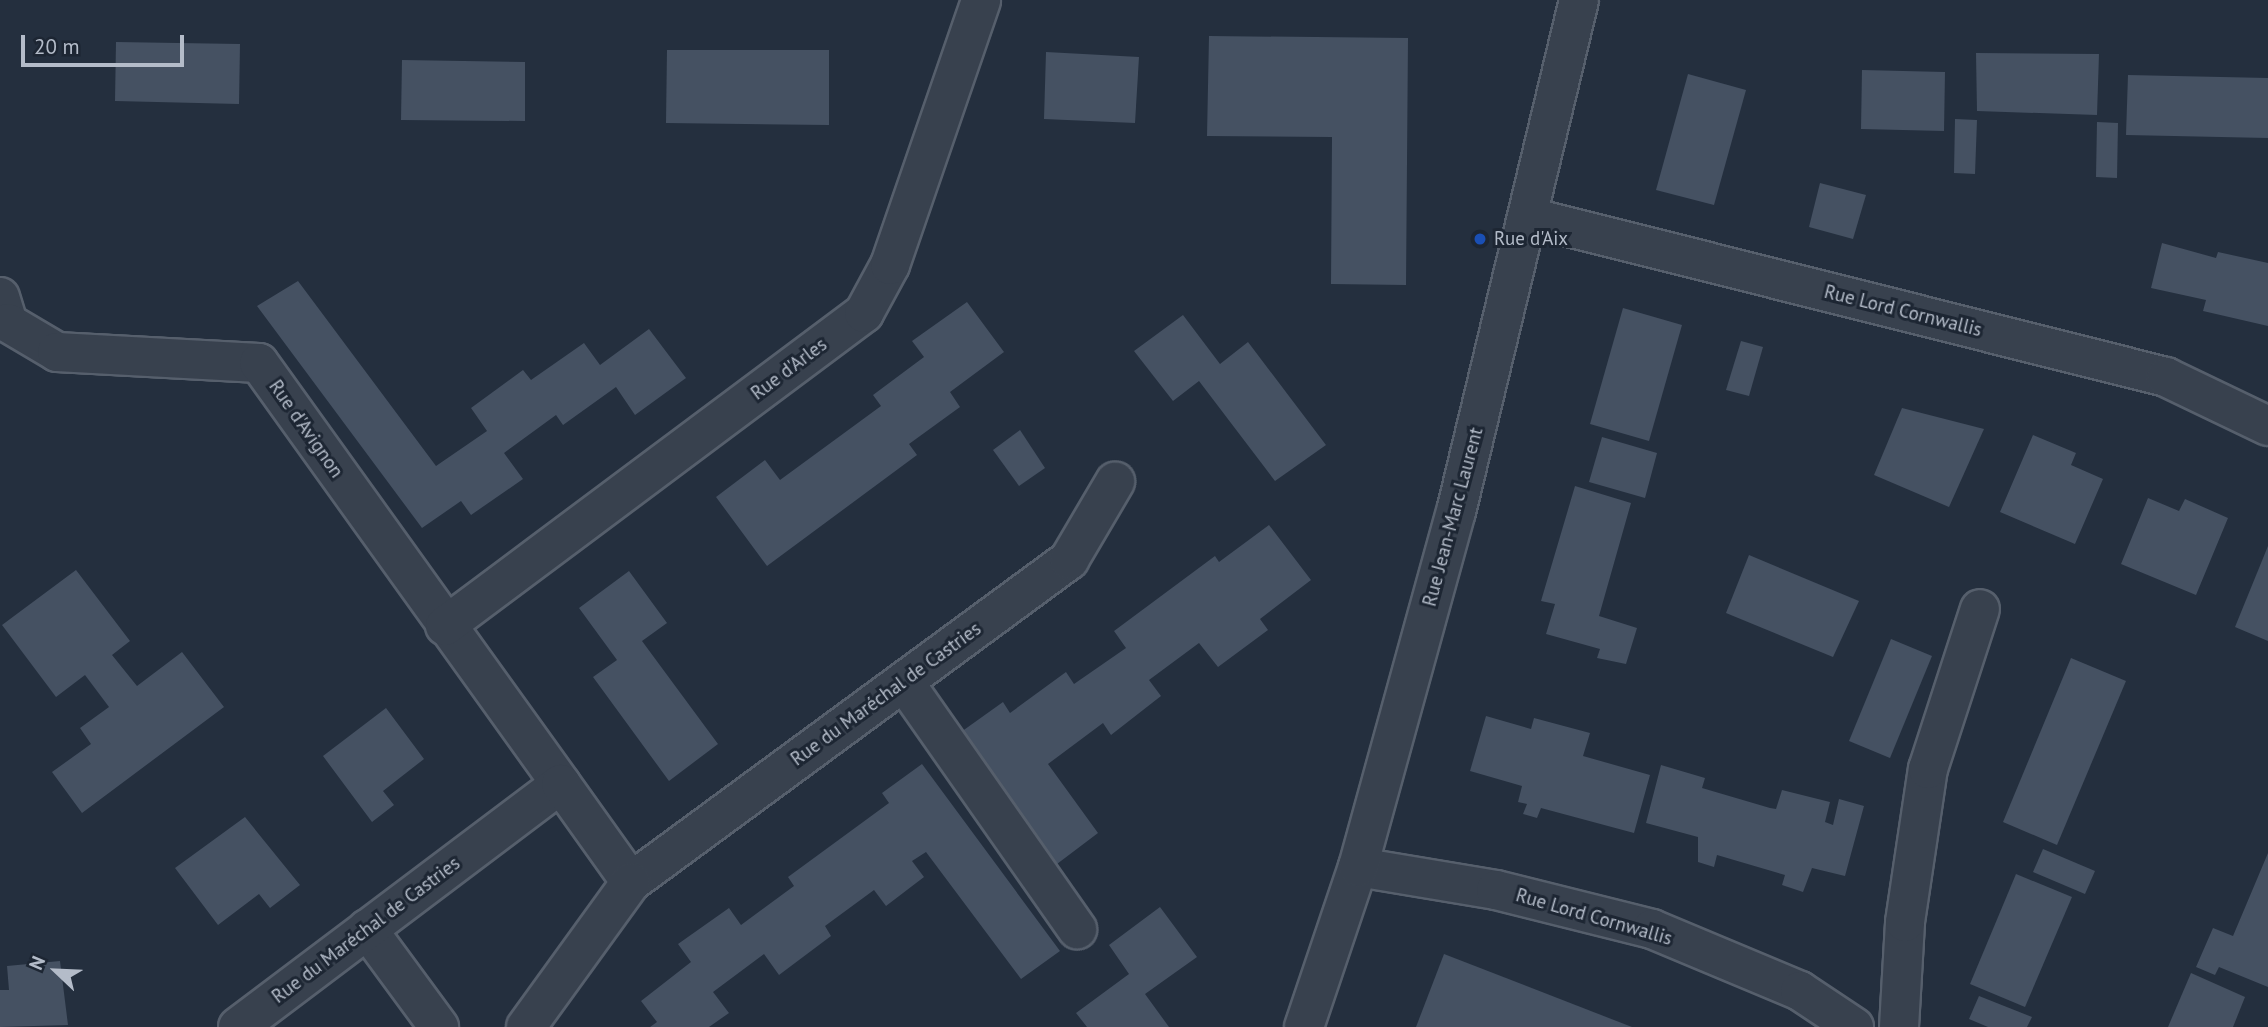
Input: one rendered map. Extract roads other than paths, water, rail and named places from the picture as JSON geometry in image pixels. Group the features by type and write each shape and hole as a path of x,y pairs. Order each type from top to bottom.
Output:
{"street":[{"name":"Rue d'Arles","path":"445,626 864,313 890,265 981,0"},
{"name":"Rue Jean-Marc Laurent","path":"1304,1027 1358,867 1456,512 1529,217 1578,0"},
{"name":"Rue Lord Cornwallis","path":"1529,217 2166,377 2268,426"},
{"name":"Rue d'Avignon","path":"0,297 8,323 57,352 259,363 445,626"},
{"name":"Rue du Maréchal de Castries","path":"526,1027 631,882 1069,560 1115,482"},
{"path":"1899,1027 1905,922 1928,769 1980,609"},
{"path":"445,626 631,882"},
{"path":"904,682 1077,929"},
{"name":"Rue du Maréchal de Castries","path":"239,1027 561,784"},
{"name":"Rue Lord Cornwallis","path":"1358,867 1496,890 1652,929 1800,991 1854,1027"},
{"path":"367,929 439,1027"}],"place":[{"name":"Rue d'Aix","path":"1480,239"}]}
